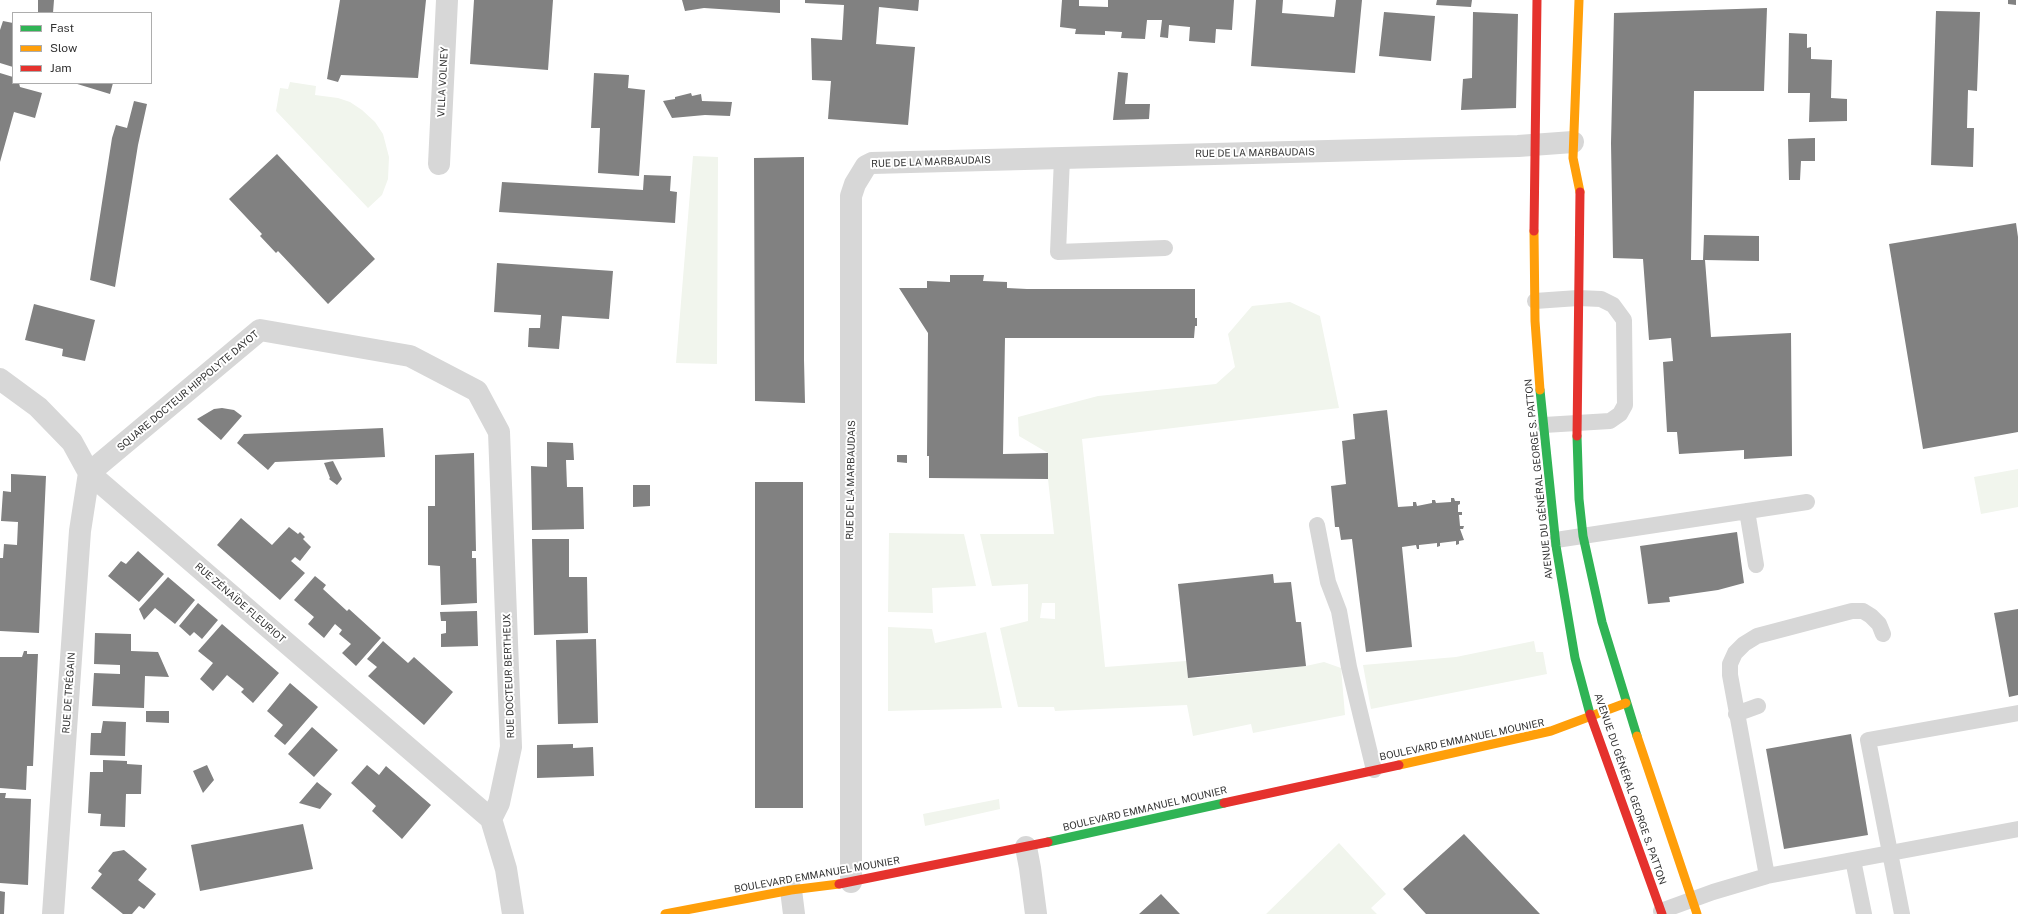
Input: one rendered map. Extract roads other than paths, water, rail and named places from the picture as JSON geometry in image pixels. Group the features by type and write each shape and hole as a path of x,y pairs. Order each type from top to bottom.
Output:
{"main road":[{"name":"AVENUE DU GÉNÉRAL GEORGE S. PATTON","path":"1537,0 1534,146 1537,359 1556,540 1575,658 1591,716 1661,913"},
{"path":"1579,0 1573,158 1580,190 1576,422 1579,498 1583,536 1602,622 1626,703 1695,906"},
{"name":"BOULEVARD EMMANUEL MOUNIER","path":"665,914 791,890 825,887 1026,847 1551,731 1626,703"}],"street":[{"name":"VILLA VOLNEY","path":"440,164 448,0"},
{"name":"RUE DE LA MARBAUDAIS","path":"851,882 851,196 860,175 866,166 872,163 1534,146 1573,142"},
{"name":"SQUARE DOCTEUR HIPPOLYTE DAYOT","path":"89,473 260,330 410,356 477,391 499,432"},
{"name":"RUE ZÉNAÏDE FLEURIOT","path":"0,379 38,407 72,442 89,473 491,819"},
{"name":"RUE DOCTEUR BERTHEUX","path":"491,819 499,803 511,747 499,432"},
{"name":"RUE DE TRÉGAIN","path":"53,914 80,531 89,473"},
{"path":"491,819 506,869 513,914"},
{"path":"1026,847 1036,914"},
{"path":"791,890 794,914"}],"lane":[{"path":"1062,158 1058,252 1165,248"},
{"path":"1535,301 1594,298 1607,302 1619,311 1624,320 1624,405 1620,414 1610,421 1544,425"},
{"path":"1556,540 1807,502"},
{"path":"1747,511 1756,565"},
{"path":"1317,525 1328,582 1340,611 1349,667 1374,770"},
{"path":"1767,876 1736,714 1730,664 1735,653 1744,644 1757,636 1852,611 1863,611 1871,616 1878,624 1883,634"},
{"path":"1736,714 1758,706"},
{"path":"1902,914 1868,740 2018,713"},
{"path":"1661,913 1695,906 1767,876 2018,829"},
{"path":"1853,860 1864,914"}]}
